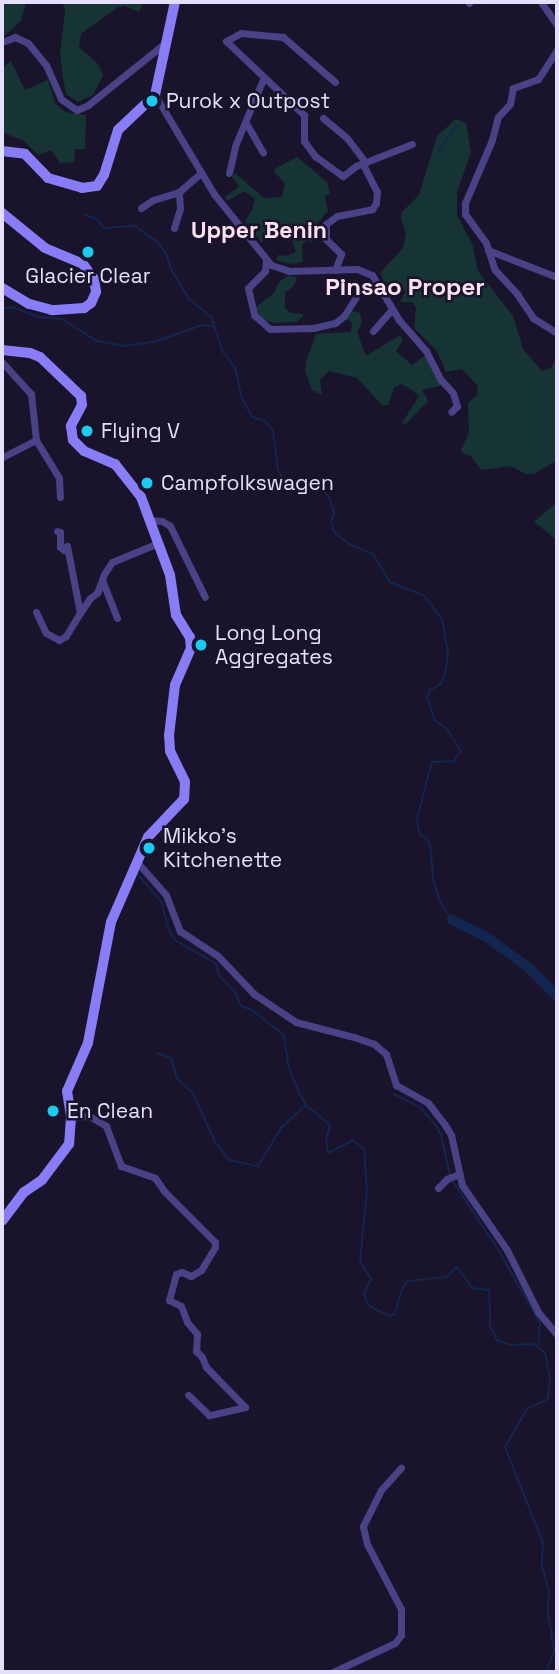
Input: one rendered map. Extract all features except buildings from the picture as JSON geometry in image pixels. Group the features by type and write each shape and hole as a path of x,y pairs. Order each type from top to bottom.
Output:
{"main road":[{"path":"2,151 25,154 48,178 82,188 97,186 104,175 118,130 155,95 175,2"},
{"path":"2,212 45,248 83,264 94,279 96,292 91,303 84,308 52,310 29,304 2,288"},
{"path":"2,350 36,355 78,393 82,405 71,430 75,443 84,451 108,460 124,472 141,497 170,575 176,615 191,644 190,657 175,685 169,735 170,751 184,776 186,788 181,804 150,833 109,929 88,1043 67,1091 71,1116 69,1144 42,1181 24,1192 2,1221"}],"street":[{"path":"541,2 557,25"},
{"path":"335,82 283,37 241,33 226,41 245,63 304,115 304,141 315,156 343,176 412,144"},
{"path":"2,42 15,37 28,43 46,65 61,99 77,110 89,105 165,43"},
{"path":"557,50 538,79 513,88 510,104 498,117 492,140 468,190 466,214 488,250 495,270 517,294 527,312 557,332"},
{"path":"229,173 235,146 264,77"},
{"path":"155,95 201,173 275,268 289,271 365,271 381,287 392,309 430,356 440,379 456,400 457,406 451,412"},
{"path":"323,118 347,138 364,164 377,192 376,203 369,211 328,220 324,231 326,239 341,254 335,270"},
{"path":"246,123 263,153"},
{"path":"141,208 153,200 179,192 201,173"},
{"path":"174,228 180,208 179,192"},
{"path":"488,250 557,277"},
{"path":"267,260 265,271 248,288 254,315 270,329 313,328 335,323 344,316 359,292 381,287"},
{"path":"373,331 392,309"},
{"path":"2,362 31,394 36,440 59,478 60,497"},
{"path":"2,457 36,440"},
{"path":"149,520 162,520 170,526 205,597"},
{"path":"57,531 60,532 60,547 64,550 67,546 80,614"},
{"path":"36,612 46,633 59,640 66,636 86,602 97,593 112,562 158,543"},
{"path":"102,580 117,618"},
{"path":"137,862 166,895 180,931 218,956 254,994 296,1022 354,1037 380,1048 389,1059 396,1084 428,1103 445,1125 451,1135 454,1176 507,1250 538,1312 557,1335"},
{"path":"71,1116 89,1116 101,1122 109,1133 121,1166 155,1178 164,1191 215,1242 215,1247 201,1270 191,1276 182,1272 176,1275 169,1300 181,1306 187,1322 197,1335 196,1351 202,1357 205,1367 245,1407 209,1415 188,1395"},
{"path":"438,1188 454,1176"},
{"path":"334,1672 395,1643 401,1635 401,1609 367,1544 363,1526 381,1490 401,1468"}],"green space":[{"path":"2,2 26,2 21,21 2,38"},
{"path":"62,2 144,2 139,12 124,6 118,7 81,34 79,47 98,64 103,75 93,95 78,102 66,94 63,78 60,54 65,10"},
{"path":"11,61 25,90 48,80 55,103 65,112 86,115 85,149 75,149 74,162 60,163 51,150 38,155 24,141 2,132 2,68"},
{"path":"456,119 466,123 471,152 457,192 457,215 473,246 478,271 513,316 523,349 542,371 551,368 557,358 557,460 534,474 526,474 511,466 481,470 471,456 464,454 461,450 469,433 468,403 477,395 478,386 462,369 446,372 437,351 414,328 416,307 412,302 400,302 405,292 401,283 394,281 386,285 380,273 403,248 406,233 401,219 402,212 419,195 437,136"},
{"path":"297,157 327,182 330,194 325,196 328,211 316,225 317,235 313,242 306,241 302,245 303,262 291,264 276,260 278,255 288,256 296,252 291,236 276,233 265,237 262,243 245,221 255,199 244,191 227,201 225,197 239,186 232,177 235,173 264,198 282,197 285,183 274,172 276,168"},
{"path":"289,275 297,278 293,287 285,292 285,308 290,313 303,314 303,317 296,322 274,323 261,319 256,307 274,293 279,282"},
{"path":"352,311 360,313 362,323 357,332 366,356 400,335 403,340 396,351 412,365 426,355 440,382 440,386 422,390 428,401 405,425 402,423 419,396 401,384 394,388 388,405 382,405 357,378 329,371 320,380 322,395 312,390 305,371 316,334 351,332 352,323 346,318"},
{"path":"557,502 557,540 534,522"}],"waterway":[{"path":"437,154 456,126"},
{"path":"85,215 97,219 104,228 135,226 157,242 166,253 171,269 189,299 211,317 223,352 235,368 242,398 252,417 265,421 273,431 278,471 285,482 297,492 306,484 316,482 329,497 334,512 331,523 335,533 349,544 373,554 390,582 424,596 442,619 448,654 446,669 441,684 430,690 427,698 435,720 447,729 461,751 454,761 432,762 417,818 419,833 430,843 433,880 440,901 452,920"},
{"path":"2,309 12,307 40,317 62,319 97,341 124,346 154,342 202,325 216,327"},
{"path":"138,875 161,901 169,930 175,940 216,964 219,975 235,992 241,1006 252,1010 284,1035 288,1065 299,1092 306,1105 330,1125 326,1141 328,1153 353,1140 364,1149 367,1190 360,1261 371,1279 364,1293 368,1305 389,1316 395,1314 401,1291 408,1281 446,1277 457,1267 472,1288 489,1290 490,1326 497,1340 511,1345 533,1344 545,1352 550,1379 548,1399 527,1409 505,1447 543,1543 542,1565 549,1591 548,1612 554,1651 546,1672"},
{"path":"452,920 485,936 529,968 557,996"},
{"path":"157,1053 171,1058 177,1079 193,1093 215,1142 229,1160 258,1166 281,1128 305,1106"},
{"path":"394,1094 420,1107 436,1126 441,1135 450,1175"},
{"path":"452,1180 499,1251 540,1323 538,1345"}],"place":[{"name":"Purok x Outpost","path":"152,101"},
{"name":"Glacier Clear","path":"88,252"},
{"name":"Flying V","path":"87,431"},
{"name":"Campfolkswagen","path":"147,483"},
{"name":"Long Long Aggregates","path":"201,645"},
{"name":"Mikko's Kitchenette","path":"149,848"},
{"name":"En Clean","path":"53,1111"}],"district":[{"name":"Upper Benin","path":"259,230"},
{"name":"Pinsao Proper","path":"405,287"}]}
